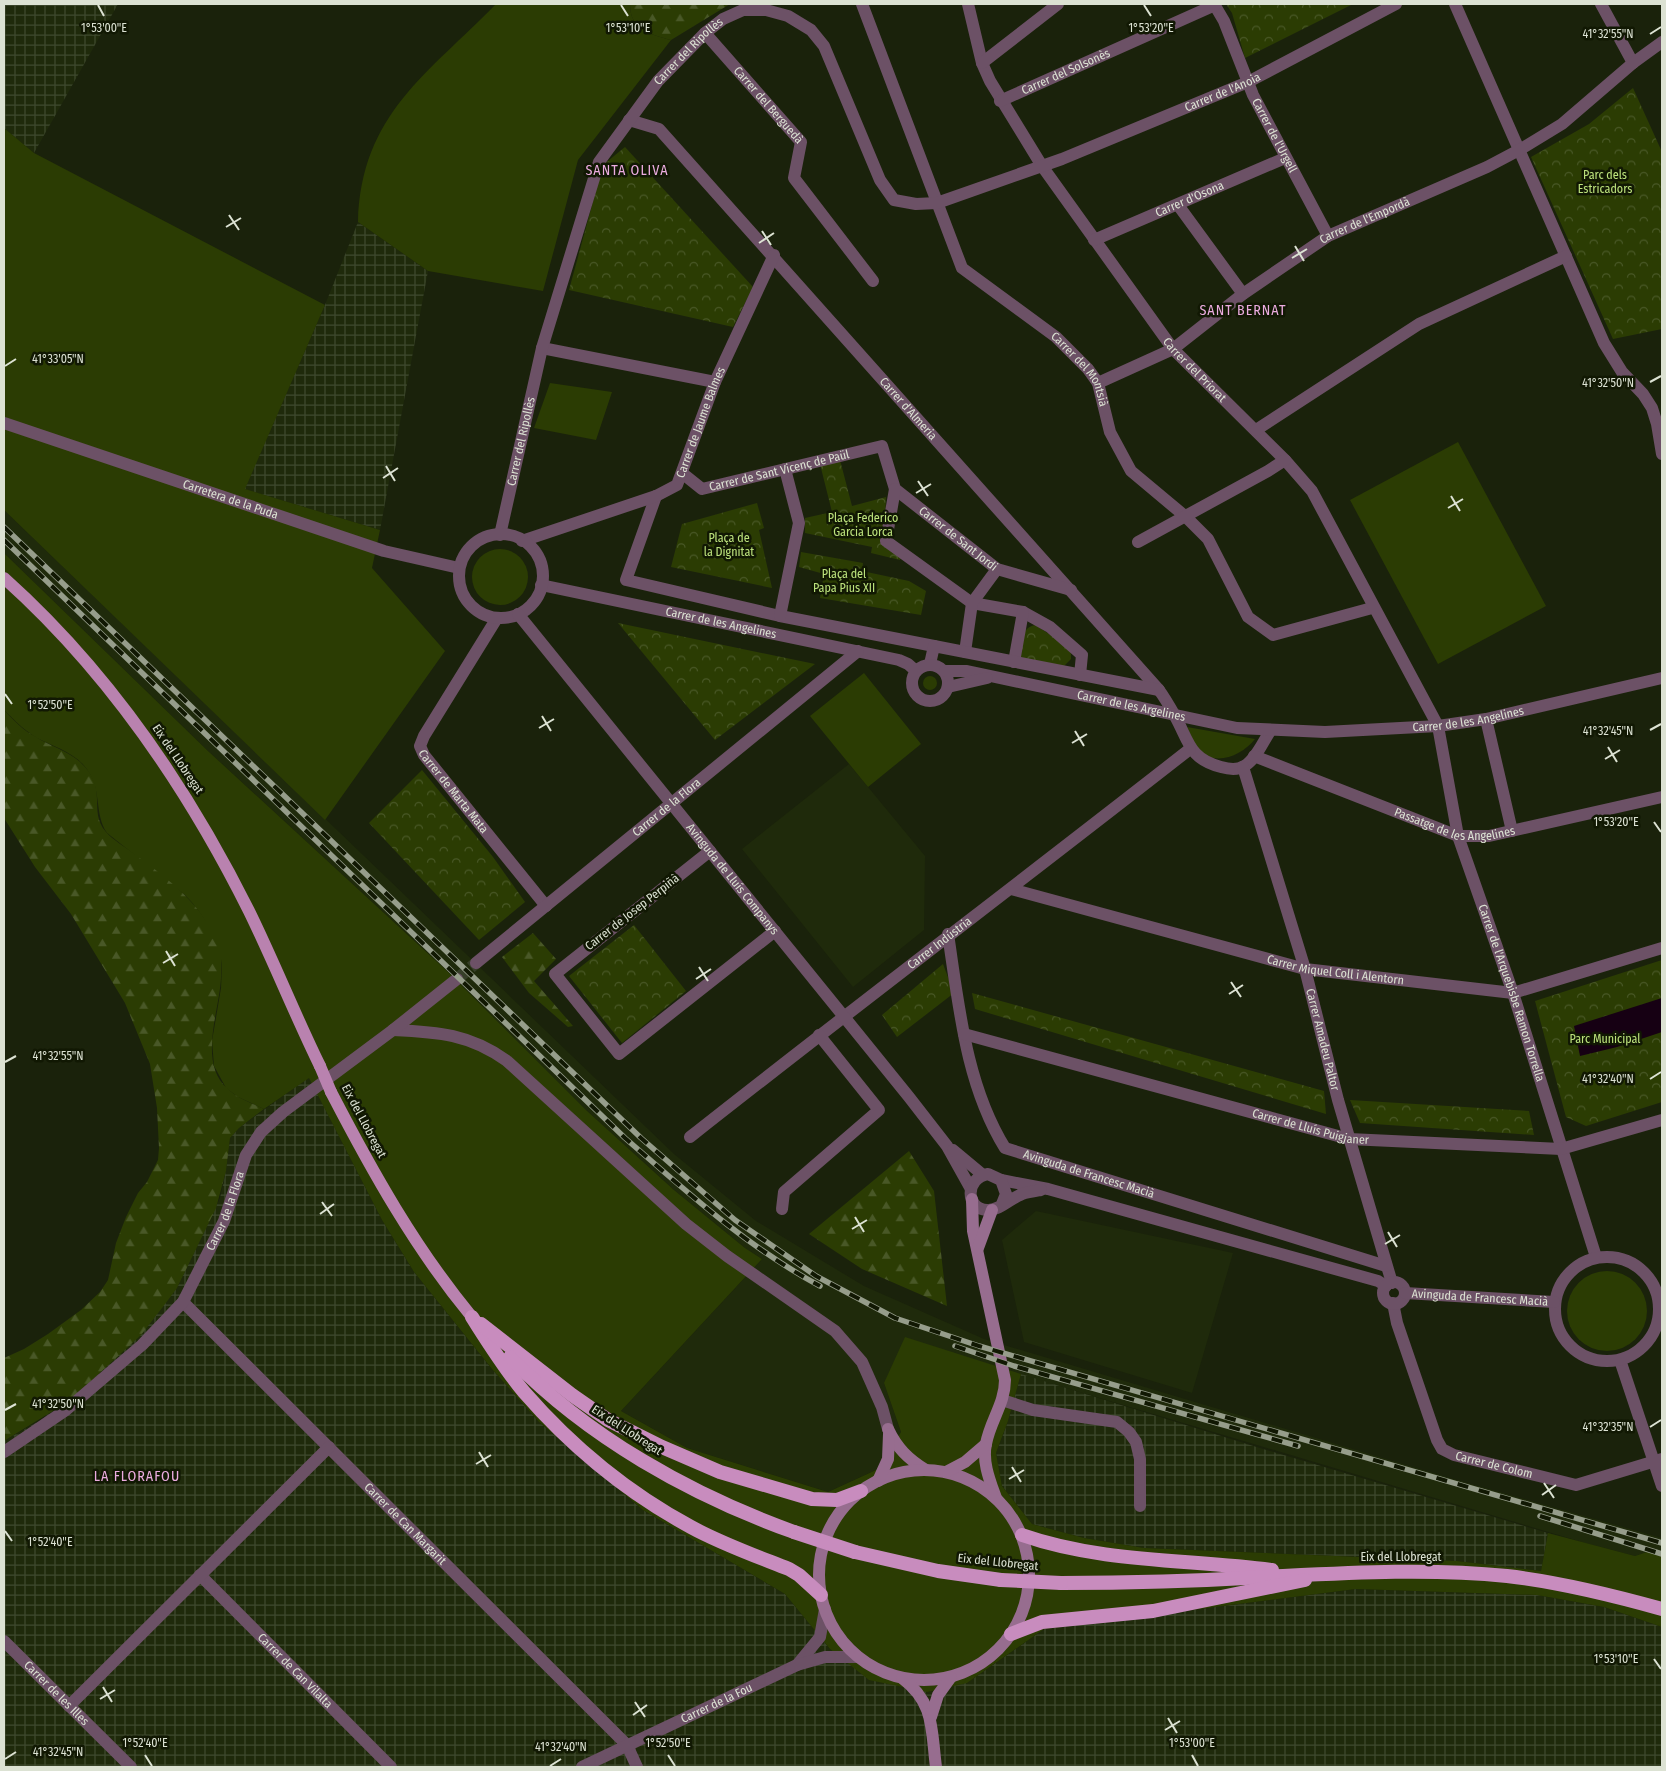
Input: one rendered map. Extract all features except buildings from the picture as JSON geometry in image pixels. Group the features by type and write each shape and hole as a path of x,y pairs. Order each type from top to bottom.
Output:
{"highway":[{"path":"472,1317 546,1376 608,1420 662,1447 720,1472 812,1499 837,1500 862,1491"},
{"path":"472,1317 501,1362 524,1392 604,1471 662,1511 693,1528 789,1569 799,1575 823,1602"},
{"name":"Eix del Llobregat","path":"472,1317 528,1375 587,1423 645,1461 732,1507 794,1532 855,1552 938,1570 1001,1580 1061,1583 1156,1582 1326,1573 1423,1571 1508,1576 1557,1584 1662,1609"},
{"path":"1022,1535 1048,1544 1081,1551 1149,1559 1241,1566 1302,1574"},
{"path":"1011,1634 1042,1622 1153,1611 1295,1584 1326,1573"}],"main road":[{"name":"Eix del Llobregat","path":"4,578 37,609 104,681 180,785 249,912 332,1092 363,1153 416,1241 472,1317"},
{"path":"971,1194 977,1250 1003,1369 1005,1392 986,1444 987,1474 996,1498"},
{"path":"977,1250 997,1207"},
{"path":"888,1429 895,1443 905,1455 926,1470"},
{"path":"878,1481 888,1459 888,1429"},
{"path":"946,1472 965,1462 986,1444"},
{"path":"926,1470 946,1472 964,1478 996,1498 1011,1515 1022,1535 1030,1578 1024,1607 1011,1634 991,1656 965,1672 951,1677 926,1680 902,1678 886,1673 858,1657 838,1636 823,1602 819,1572 823,1549 828,1534 844,1507 862,1491 878,1481 909,1471 926,1470"},
{"path":"930,1722 938,1695 951,1677"},
{"path":"902,1678 918,1691 924,1700 930,1722 936,1767"}],"street":[{"name":"Carrer del Montsià","path":"862,4 962,268 1056,337 1088,369 1098,383 1110,432 1131,471 1186,517 1208,539 1248,616 1273,635 1372,608"},
{"name":"Carrer del Priorat","path":"968,4 982,63 1000,101 1042,166 1173,349 1256,430 1312,491 1372,608 1438,726"},
{"path":"982,63 1058,4"},
{"name":"Carrer de l'Anoia","path":"1042,166 1248,82 1396,4"},
{"path":"1455,4 1613,359 1643,394 1652,408 1662,454"},
{"path":"1602,4 1633,63"},
{"name":"Carrer de l'Urgell","path":"1215,5 1224,21 1248,82 1285,158 1328,236"},
{"name":"Carrer del Solsonès","path":"1000,101 1215,5"},
{"name":"Carrer del Ripollès","path":"500,534 542,348 599,162 658,81 705,33 723,19 743,10 766,10 788,16 811,30 824,46 880,180 894,200 916,204 936,202 1042,166"},
{"name":"Carrer del Berguedà","path":"705,33 801,142 794,178 873,281"},
{"name":"Carrer de l'Empordà","path":"1098,383 1173,349 1243,294 1328,236 1487,168 1520,150 1562,124 1633,63 1662,42"},
{"name":"Carrer d'Almeria","path":"629,120 659,129 774,255 1159,690 1176,716 1190,748"},
{"name":"Carrer d'Osona","path":"1094,240 1285,158"},
{"path":"1178,204 1243,294"},
{"name":"Carrer de Jaume Balmes","path":"656,496 677,485 715,382 774,255"},
{"path":"1256,430 1419,324 1566,256"},
{"path":"542,348 715,382"},
{"name":"Carretera de la Puda","path":"4,423 384,551 459,568"},
{"name":"Carrer de Sant Vicenç de Paül","path":"682,473 702,489 882,446 895,489"},
{"path":"1138,542 1186,517 1285,460"},
{"path":"780,616 799,523 785,469"},
{"path":"895,489 886,541 972,603 1022,612 1050,627 1082,655 1080,674"},
{"name":"Carrer de Sant Jordi","path":"895,489 997,569 1071,590"},
{"path":"522,541 656,496"},
{"name":"Carrer de les Angelines","path":"656,496 626,580 780,616 1159,690"},
{"path":"500,534 522,541 532,549 539,560 542,572 541,585 537,597 529,607 518,614 497,618 476,610 467,602 461,592 459,568 464,555 474,544 486,537 500,534"},
{"path":"965,652 972,603 997,569"},
{"name":"Carrer de les Angelines","path":"541,585 899,660 908,664 916,671"},
{"path":"1014,662 1022,612"},
{"name":"Avinguda de Lluís Companys","path":"518,614 947,1146"},
{"name":"Carrer de Marta Mata","path":"497,618 424,736 420,746 424,755 546,906"},
{"path":"930,664 934,646"},
{"name":"Carrer de la Flora","path":"476,963 858,651"},
{"path":"930,664 944,671 948,676 948,687 944,695 936,700 921,699 912,686 911,681 916,671 930,664"},
{"name":"Carrer de les Argelines","path":"944,671 967,671 1237,728 1271,730"},
{"name":"Carrer de les Argelines","path":"948,687 993,677"},
{"name":"Carrer de les Angelines","path":"1271,730 1325,732 1438,726 1486,719 1662,678"},
{"path":"1486,719 1512,831"},
{"name":"Carrer de l'Arquebisbe Ramon Torrella","path":"1438,726 1458,836 1513,993 1596,1257"},
{"path":"1190,748 1198,758 1210,764 1228,769 1243,767 1254,756 1271,730"},
{"name":"Carrer Indústria","path":"690,1137 819,1035 931,950 948,934 1011,889 1190,748"},
{"name":"Passatge de les Angelines","path":"1254,756 1458,836 1489,836 1662,797"},
{"name":"Carrer Amadeu Paltor","path":"1243,767 1305,969 1349,1139 1386,1266 1389,1284"},
{"name":"Carrer de Josep Perpiñà","path":"710,851 555,974 619,1054 775,931"},
{"name":"Carrer Miquel Coll i Alentorn","path":"1011,889 1305,969 1513,993 1662,948"},
{"name":"Avinguda de Francesc Macià","path":"948,934 964,1034 981,1099 992,1126 1005,1148 1386,1266"},
{"name":"Carrer de la Flora","path":"4,1452 66,1410 142,1345 183,1302 224,1221 246,1154 261,1132 283,1112 393,1030 457,978"},
{"path":"393,1030 434,1032 464,1037 489,1048 507,1061 686,1224 727,1256 835,1331 862,1362 882,1407 888,1429"},
{"name":"Carrer de Lluís Puigjaner","path":"964,1034 1349,1139 1561,1149 1662,1120"},
{"path":"782,1209 784,1192 879,1110 819,1035"},
{"path":"947,1146 983,1175"},
{"path":"947,1146 971,1194 982,1209 997,1207 1006,1194 1001,1180 993,1175 983,1175 975,1180 971,1194"},
{"name":"Avinguda de Francesc Macià","path":"1001,1180 1048,1189 1389,1284"},
{"name":"Avinguda de Francesc Macià","path":"997,1207 1023,1194 1048,1189"},
{"path":"1611,1256 1633,1264 1650,1279 1660,1292 1656,1326 1648,1341 1636,1353 1620,1360 1603,1361 1586,1357 1572,1348 1561,1335 1555,1320 1554,1302 1559,1287 1568,1273 1580,1263 1596,1257 1611,1256"},
{"path":"1389,1284 1400,1284 1404,1293 1402,1300 1393,1304 1384,1297 1389,1284"},
{"name":"Avinguda de Francesc Macià","path":"1404,1293 1554,1302"},
{"name":"Carrer de Can Margarit","path":"183,1302 627,1745"},
{"name":"Carrer de Colom","path":"1393,1304 1437,1440 1442,1449 1454,1454 1576,1485 1657,1460"},
{"path":"1620,1360 1657,1460 1662,1486"},
{"path":"1002,1400 1033,1410 1117,1422 1129,1432 1136,1442 1140,1459 1140,1506"},
{"path":"69,1706 329,1446"},
{"name":"Carrer de Can Vilalta","path":"200,1575 391,1767"},
{"name":"Carrer de la Fou","path":"796,1665 820,1637 823,1602"},
{"name":"Carrer de les Illes","path":"4,1641 131,1767"},
{"name":"Carrer de la Fou","path":"582,1767 796,1665 825,1657 858,1657"},
{"path":"627,1745 637,1767"}],"shaded area":[{"path":"4,4 118,4 34,153 4,128"},
{"path":"358,222 428,271 380,530 244,489 325,305"},
{"path":"4,510 674,1154 756,1221 864,1286 984,1339 1453,1479 1662,1538 1662,1557 1647,1552 1635,1556 1585,1543 976,1361 884,1383 901,1432 876,1470 828,1492 687,1448 621,1411 762,1259 745,1248 674,1190 586,1110 448,972 208,751 4,553"},
{"path":"849,764 925,856 924,930 853,987 742,849"},
{"path":"1662,998 1662,1032 1617,1047 1580,1056 1574,1026"},
{"path":"309,1077 382,1220 414,1272 492,1369 539,1422 643,1510 785,1594 830,1649 967,1683 1044,1629 1356,1589 1537,1595 1604,1607 1662,1627 1662,1767 4,1767 4,1441 44,1418 177,1288 220,1198 230,1138 239,1128"},
{"path":"1036,1211 1233,1253 1192,1393 1024,1342 1002,1240"},
{"path":"1021,1374 1263,1449 1548,1533 1541,1571 1457,1561 1144,1548 1084,1538 1032,1524 1002,1486 996,1453 1008,1421"}],"green space":[{"path":"496,4 630,4 633,20 637,25 649,33 671,40 578,160 543,291 428,271 358,222 362,184 371,152 385,124 423,75"},
{"path":"630,4 730,4 671,40 649,33 637,25 633,20"},
{"path":"1226,4 1353,4 1245,58 1232,13"},
{"name":"Parc dels Estricadors","path":"1633,88 1662,152 1662,329 1613,339 1531,157 1589,124"},
{"path":"4,128 34,153 325,305 245,489 380,530 372,568 445,651 325,820 4,510"},
{"path":"625,147 753,287 733,327 569,290 603,165"},
{"path":"550,383 612,392 596,440 534,428"},
{"path":"1458,442 1546,606 1438,664 1350,500"},
{"name":"Plaça Federico Garcia Lorca","path":"840,460 852,506 886,497 884,543 902,556 900,560 871,553 872,547 805,533 805,518 832,512 820,464"},
{"name":"Plaça de la Dignitat","path":"757,503 764,528 759,530 772,588 671,567 682,524"},
{"path":"500,549 511,551 520,557 526,566 528,577 526,588 520,597 511,603 500,605 489,603 480,597 474,588 472,577 474,566 480,557 489,551"},
{"name":"Plaça del Papa Pius XII","path":"801,552 863,563 862,571 909,581 926,591 921,615 820,598 824,574 799,567"},
{"path":"4,553 208,751 448,972 586,1110 674,1190 745,1248 762,1259 621,1411 687,1448 828,1492 876,1470 901,1432 884,1383 905,1337 1021,1374 1008,1421 996,1453 1002,1486 1032,1524 1084,1538 1144,1548 1457,1561 1541,1571 1548,1533 1635,1556 1647,1552 1662,1557 1662,1627 1604,1607 1537,1595 1356,1589 1044,1629 967,1683 927,1692 869,1680 830,1649 785,1594 643,1510 539,1422 492,1369 414,1272 382,1220 309,1078 264,1109 238,1097 226,1088 214,1066 212,1041 221,988 222,963 217,944 208,926 198,910 185,895 107,833 103,826 95,786 83,765 72,755 37,738 4,710"},
{"path":"618,623 815,664 715,740"},
{"path":"1035,625 1068,647 1071,659 1064,666 1019,657 1021,642 1026,629"},
{"path":"864,673 921,744 868,787 810,716"},
{"path":"927,676 933,676 937,683 933,690 927,690 923,686 923,680"},
{"path":"4,710 27,732 79,761 94,780 98,815 106,832 172,884 196,907 205,920 214,934 222,960 220,990 212,1036 214,1065 219,1078 228,1089 241,1098 264,1109 239,1128 230,1138 226,1171 216,1208 177,1288 141,1335 69,1401 4,1441 4,1358 24,1349 48,1334 81,1310 100,1292 108,1280 116,1243 126,1217 158,1160 159,1148 157,1108 150,1064 125,1003 71,914 35,867 4,818"},
{"path":"1187,727 1255,739 1242,751 1234,755 1225,758 1209,757 1195,745"},
{"path":"422,770 493,857 525,902 479,940 369,823"},
{"path":"634,925 686,991 622,1043 569,976"},
{"path":"533,933 556,959 534,981 573,1026 568,1027 529,993 502,957"},
{"name":"Parc Municipal","path":"1662,960 1662,1102 1586,1126 1566,1117 1535,1001"},
{"path":"943,964 954,993 897,1037 882,1015"},
{"path":"972,993 1324,1091 1326,1114 975,1009"},
{"path":"1350,1100 1529,1111 1534,1135 1360,1123"},
{"path":"909,1151 934,1191 947,1306 862,1269 809,1234"},
{"path":"1607,1271 1622,1274 1635,1283 1644,1296 1647,1311 1644,1326 1635,1339 1622,1348 1607,1351 1592,1348 1579,1339 1570,1326 1567,1311 1570,1296 1579,1283 1592,1274"}],"tunnel":[{"path":"457,979 476,963"}],"railway":[{"path":"4,527 641,1138 735,1220 816,1276 895,1318 979,1346 1662,1543"},
{"path":"4,540 625,1138 718,1218 767,1254 820,1286"},
{"path":"955,1346 1014,1366 1298,1446"},
{"path":"1540,1516 1662,1554"}],"district":[{"name":"SANTA OLIVA","path":"627,170"},
{"name":"SANT BERNAT","path":"1243,310"},
{"name":"LA FLORAFOU","path":"137,1476"}]}
